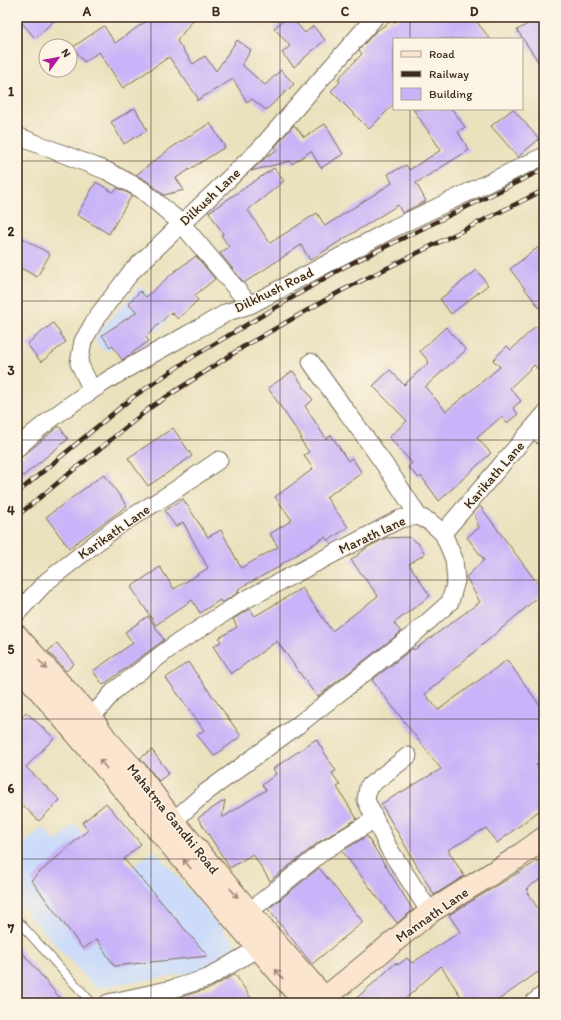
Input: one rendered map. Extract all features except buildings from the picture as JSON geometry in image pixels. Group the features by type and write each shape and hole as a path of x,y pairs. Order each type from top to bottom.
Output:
{"main road":[{"name":"Mahatma Gandhi Road","path":"17,636 84,726 258,948 320,1002"},
{"name":"Mahatma Gandhi Road","path":"17,664 84,726 106,739 138,775 173,821 250,911 320,1002"},
{"name":"Mannath Lane","path":"320,1002 430,912 515,859 544,838"}],"street":[{"name":"Dilkush Lane","path":"92,390 79,364 83,340 97,317 132,271 260,149 375,17"},
{"path":"17,136 107,171 141,189 182,223 250,305"},
{"name":"Dilkhush Road","path":"17,448 30,436 92,390 228,312 250,305 394,228 544,156"},
{"path":"311,362 348,416 394,475 418,516"},
{"name":"Karikath Lane","path":"443,533 544,415"},
{"name":"Karikath Lane","path":"17,613 46,582 119,525 219,460"},
{"name":"Marath lane","path":"84,726 115,690 174,645 243,601 400,519 418,516 430,522 443,533 454,559 456,581 450,602 413,635 298,725 205,793 173,821"},
{"path":"408,756 368,787 366,800 389,848 430,912"},
{"path":"250,911 325,850 374,819"},
{"path":"108,1003 172,989 208,978 258,948"},
{"path":"533,1003 544,994"}],"lane":[{"path":"531,432 544,443"},
{"path":"17,920 92,1003"}],"shaded area":[{"path":"140,286 170,317 158,331 145,328 110,351 103,350 98,346 95,336"},
{"path":"75,824 120,877 154,850 239,948 209,970 96,988 17,903 17,849 43,827 56,841"}],"railway":[{"path":"17,493 133,397 194,356 342,268 544,169"},
{"path":"17,516 151,407 243,347 341,291 544,190"}]}
